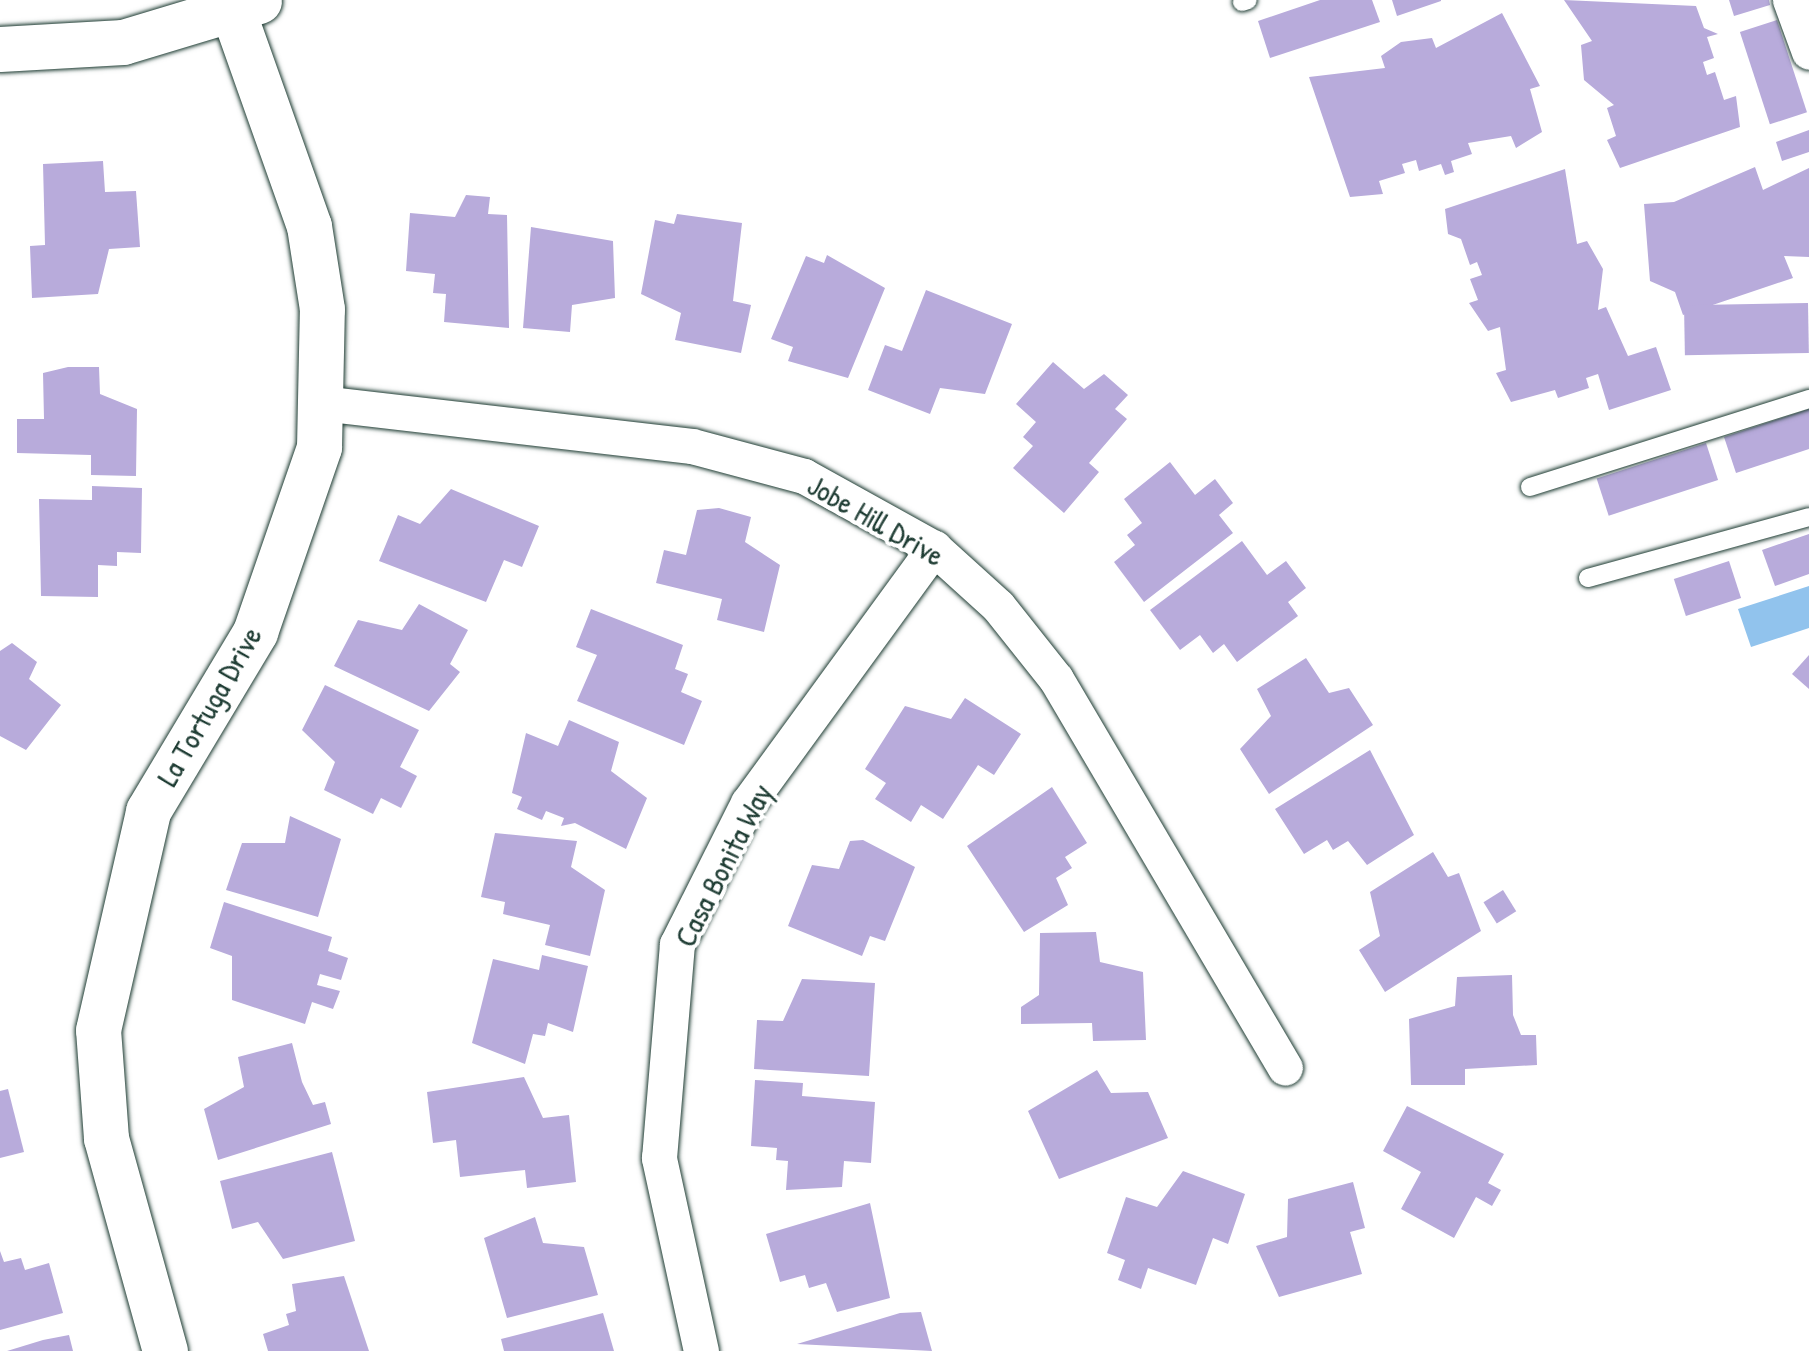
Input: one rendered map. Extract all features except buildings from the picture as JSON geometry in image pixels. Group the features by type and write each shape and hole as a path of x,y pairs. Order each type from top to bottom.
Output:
{"street":[{"path":"1790,0 1809,52"},
{"path":"0,49 123,42 246,5"},
{"name":"La Tortuga Drive","path":"165,1351 106,1138 98,1030 148,811 256,632 319,447 322,309 309,226 246,5"},
{"name":"Jobe Hill Drive","path":"320,403 692,446 804,476 934,548 998,606 1056,679 1285,1066"},
{"name":"Casa Bonita Way","path":"701,1351 659,1158 677,944 748,802 934,548"}],"lane":[{"path":"1530,487 1809,400"},
{"path":"1588,578 1809,517"}],"water":[{"path":"1809,586 1809,628 1751,647 1738,609"}]}
